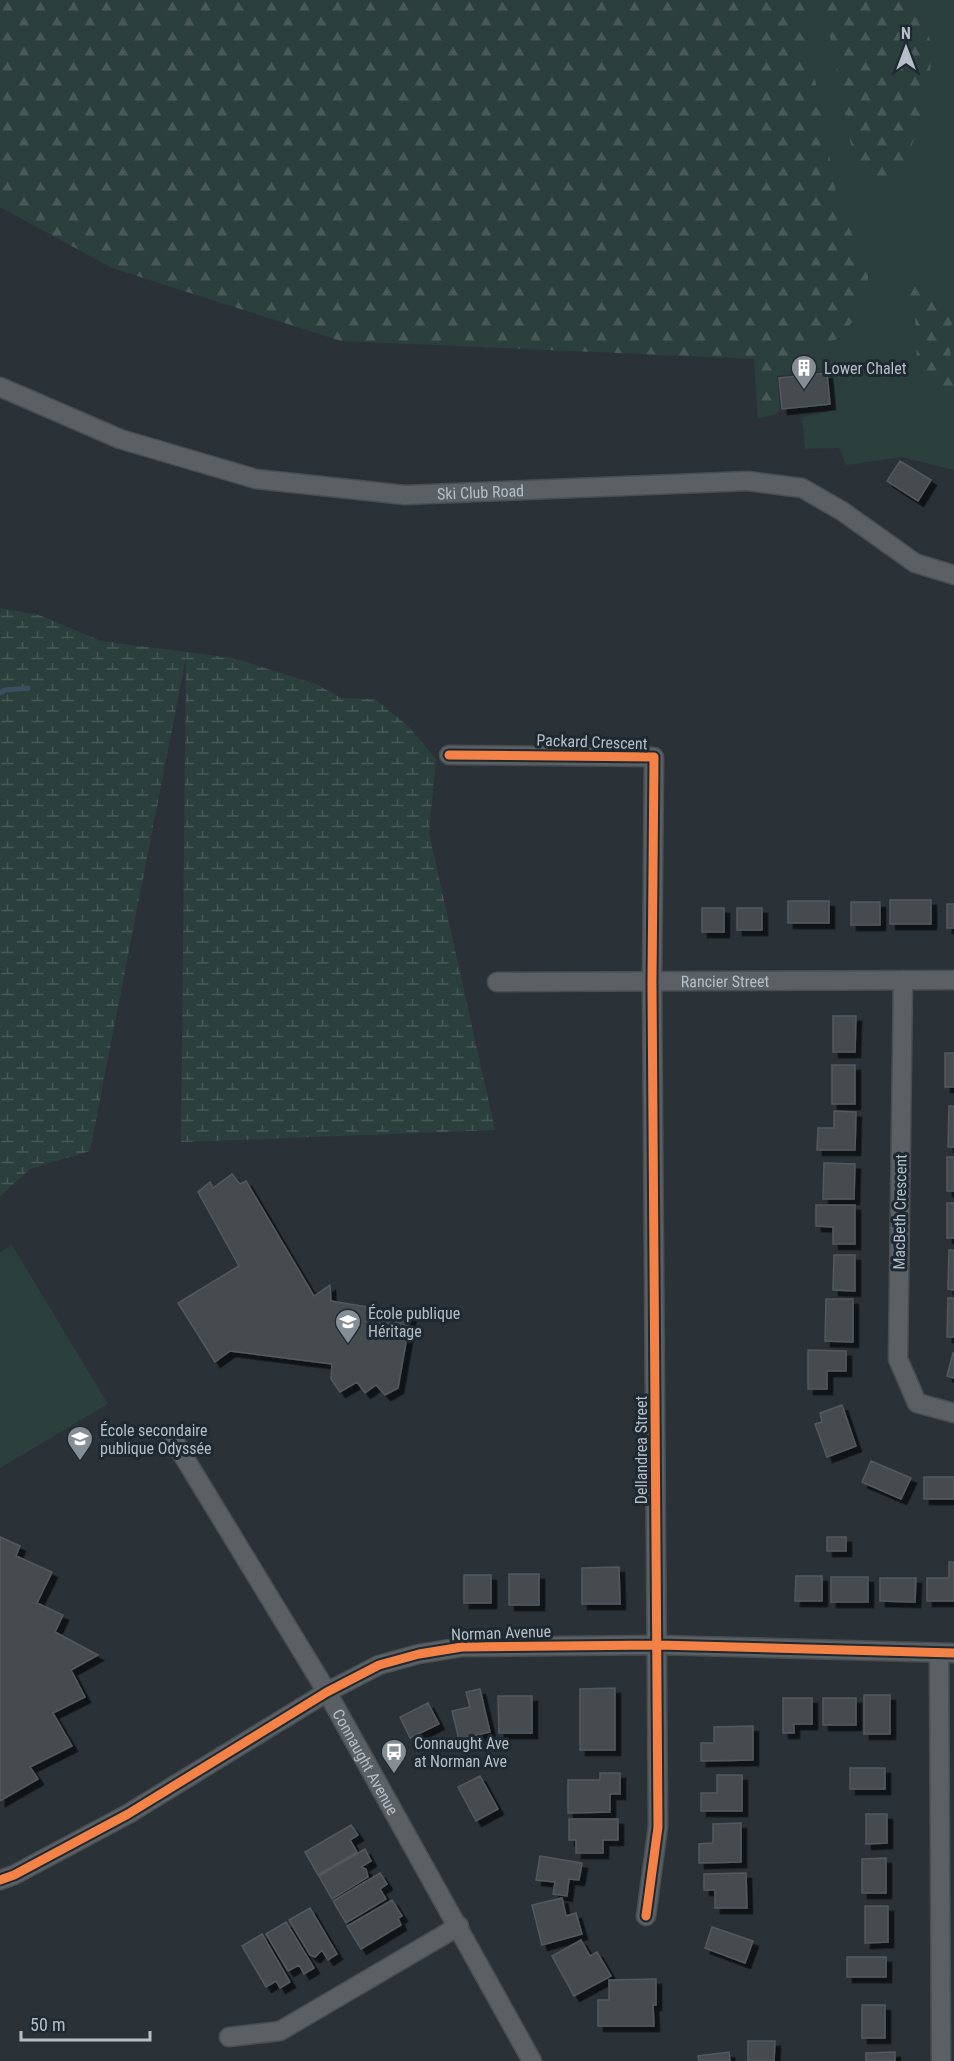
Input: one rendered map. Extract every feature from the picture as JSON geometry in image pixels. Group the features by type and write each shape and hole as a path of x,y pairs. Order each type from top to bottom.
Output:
{"street":[{"name":"Ski Club Road","path":"0,387 120,439 256,479 405,495 748,481 802,488 842,511 915,563 954,575"},
{"name":"Packard Crescent","path":"449,754 654,756 652,983"},
{"name":"MacBeth Crescent","path":"903,980 898,1359 917,1403 954,1413"},
{"name":"Rancier Street","path":"496,982 954,980"},
{"name":"Dellandrea Street","path":"646,1916 658,1827 652,983"},
{"name":"Connaught Avenue","path":"173,1438 327,1692 532,2061"},
{"name":"Norman Avenue","path":"0,1881 128,1814 327,1692 379,1665 419,1654 451,1649 658,1645 946,1653"},
{"path":"941,2061 948,1890 946,1653"},
{"path":"229,2037 280,2031 459,1926"}],"green space":[{"path":"0,0 804,0 808,41 836,191 850,230 868,269 868,282 855,317 841,338 801,351 791,374 777,376 780,409 776,414 758,419 754,359 341,341 112,268 0,207"},
{"path":"804,0 954,0 954,470 902,457 846,465 839,448 805,449 802,417 832,411 828,371 791,374 796,358 800,351 841,338 868,282 836,191 808,41"},
{"path":"823,0 908,0 923,21 930,38 930,73 909,154 895,177 873,186 861,180 853,156"},
{"path":"912,277 920,279 938,295 949,309 952,323 948,338 953,369 953,392 943,396 930,390 924,382 917,360 915,316 908,286"},
{"path":"0,608 39,615 101,641 233,658 316,684 341,698 375,699 408,726 436,759 429,833 495,1130 181,1142 186,657 90,1151 30,1169 0,1196"},
{"path":"12,1245 108,1404 0,1468 0,1252"}],"building":[{"name":"Lower Chalet","path":"827,373 830,404 782,409 779,378"},
{"path":"900,461 931,480 918,501 887,481"},
{"path":"890,900 931,900 931,924 890,924"},
{"path":"788,901 829,901 829,923 788,923"},
{"path":"851,902 880,902 880,925 851,925"},
{"path":"947,904 954,904 954,928 947,928"},
{"path":"702,908 724,908 724,932 702,932"},
{"path":"737,908 762,908 762,930 737,930"},
{"path":"833,1016 856,1016 855,1052 833,1052"},
{"path":"945,1053 954,1053 954,1087 945,1087"},
{"path":"832,1065 855,1065 855,1104 832,1104"},
{"path":"949,1106 954,1106 954,1147 948,1147"},
{"path":"834,1111 856,1112 855,1150 817,1150 818,1128 834,1128"},
{"path":"947,1157 954,1157 954,1191 947,1191"},
{"path":"824,1163 855,1164 854,1199 823,1199"},
{"path":"232,1174 240,1184 246,1181 314,1296 330,1285 331,1301 411,1314 398,1388 385,1395 376,1385 365,1393 357,1382 340,1392 331,1379 332,1364 230,1351 215,1362 178,1303 239,1266 198,1192 210,1182 213,1188"},
{"path":"947,1203 954,1203 954,1238 947,1238"},
{"path":"816,1205 855,1205 855,1244 833,1244 833,1227 816,1226"},
{"path":"949,1250 954,1250 954,1290 948,1289"},
{"path":"834,1255 855,1255 855,1291 833,1290"},
{"path":"948,1298 954,1298 954,1337 947,1337"},
{"path":"826,1299 853,1299 853,1342 825,1341"},
{"path":"808,1350 846,1351 846,1371 827,1371 827,1389 808,1389"},
{"path":"954,1353 954,1378 947,1376"},
{"path":"842,1405 856,1446 827,1457 815,1424 822,1422 820,1413"},
{"path":"871,1461 911,1478 901,1499 862,1482"},
{"path":"924,1477 954,1477 954,1499 924,1499"},
{"path":"0,1537 20,1546 16,1556 52,1572 37,1603 63,1615 55,1632 98,1655 71,1670 85,1697 53,1713 72,1746 30,1767 38,1779 0,1801"},
{"path":"827,1537 846,1537 846,1551 827,1551"},
{"path":"949,1562 954,1562 954,1601 927,1601 927,1578 949,1578"},
{"path":"619,1567 620,1604 582,1604 582,1568"},
{"path":"509,1574 539,1574 539,1605 509,1605"},
{"path":"464,1575 491,1575 491,1603 464,1603"},
{"path":"796,1576 822,1576 822,1601 795,1601"},
{"path":"831,1577 868,1577 868,1602 831,1602"},
{"path":"880,1578 916,1578 915,1602 880,1601"},
{"path":"615,1688 615,1750 580,1750 580,1689"},
{"path":"480,1689 490,1732 459,1739 452,1711 470,1707 466,1692"},
{"path":"864,1695 890,1695 890,1734 864,1734"},
{"path":"498,1696 532,1696 532,1733 499,1733"},
{"path":"783,1698 812,1698 812,1724 794,1724 794,1733 783,1733"},
{"path":"823,1698 856,1698 856,1725 823,1725"},
{"path":"428,1703 439,1724 410,1738 400,1717"},
{"path":"753,1726 753,1760 701,1761 701,1743 714,1743 714,1727"},
{"path":"850,1768 885,1768 885,1789 850,1789"},
{"path":"600,1773 620,1773 620,1794 610,1794 610,1812 568,1813 568,1780 600,1780"},
{"path":"717,1775 742,1775 742,1811 701,1811 701,1793 717,1793"},
{"path":"480,1776 498,1809 476,1821 458,1787"},
{"path":"866,1814 887,1814 887,1843 866,1844"},
{"path":"569,1819 618,1819 618,1840 603,1840 603,1853 576,1853 576,1840 569,1840"},
{"path":"741,1823 741,1862 699,1863 699,1844 713,1843 713,1824"},
{"path":"351,1825 358,1835 350,1840 357,1852 318,1875 305,1852"},
{"path":"365,1849 371,1861 361,1867 366,1869 368,1877 332,1899 319,1876"},
{"path":"540,1856 582,1863 579,1880 569,1879 567,1896 553,1894 555,1882 536,1880"},
{"path":"886,1858 886,1893 862,1893 862,1859"},
{"path":"380,1873 387,1884 380,1889 386,1899 346,1923 333,1901"},
{"path":"746,1873 747,1908 715,1908 715,1890 704,1890 704,1874"},
{"path":"562,1898 566,1916 576,1913 582,1934 542,1945 532,1905"},
{"path":"392,1900 402,1916 398,1918 401,1925 361,1949 347,1926"},
{"path":"865,1906 888,1906 888,1942 865,1943"},
{"path":"310,1908 337,1954 328,1960 322,1950 315,1957 310,1955 289,1920"},
{"path":"286,1922 314,1968 304,1974 299,1965 288,1971 266,1934"},
{"path":"712,1927 753,1941 745,1963 705,1948"},
{"path":"262,1934 290,1982 280,1988 276,1981 266,1987 242,1946"},
{"path":"581,1940 590,1956 597,1952 611,1976 574,1996 552,1956"},
{"path":"847,1957 886,1957 886,1977 847,1977"},
{"path":"656,1979 656,2005 653,2005 654,2026 598,2026 598,2000 609,2000 609,1980"},
{"path":"862,2005 885,2005 885,2038 862,2038"},
{"path":"748,2041 775,2041 774,2061 748,2061"},
{"path":"729,2052 730,2061 699,2061 698,2056"},
{"path":"895,2052 895,2061 866,2061 866,2053"}],"waterway":[{"path":"0,693 5,690 28,688"}],"cycle path":[{"path":"449,755 654,757 652,983 658,1827 646,1916"},
{"path":"0,1880 14,1875 128,1814 327,1692 379,1665 419,1654 462,1647 658,1645 954,1653"}],"place":[{"name":"Lower Chalet","path":"804,391"},
{"name":"École publique Héritage","path":"348,1345"},
{"name":"École secondaire publique Odyssée","path":"80,1462"},
{"name":"Connaught Ave at Norman Ave","path":"394,1775"}]}
